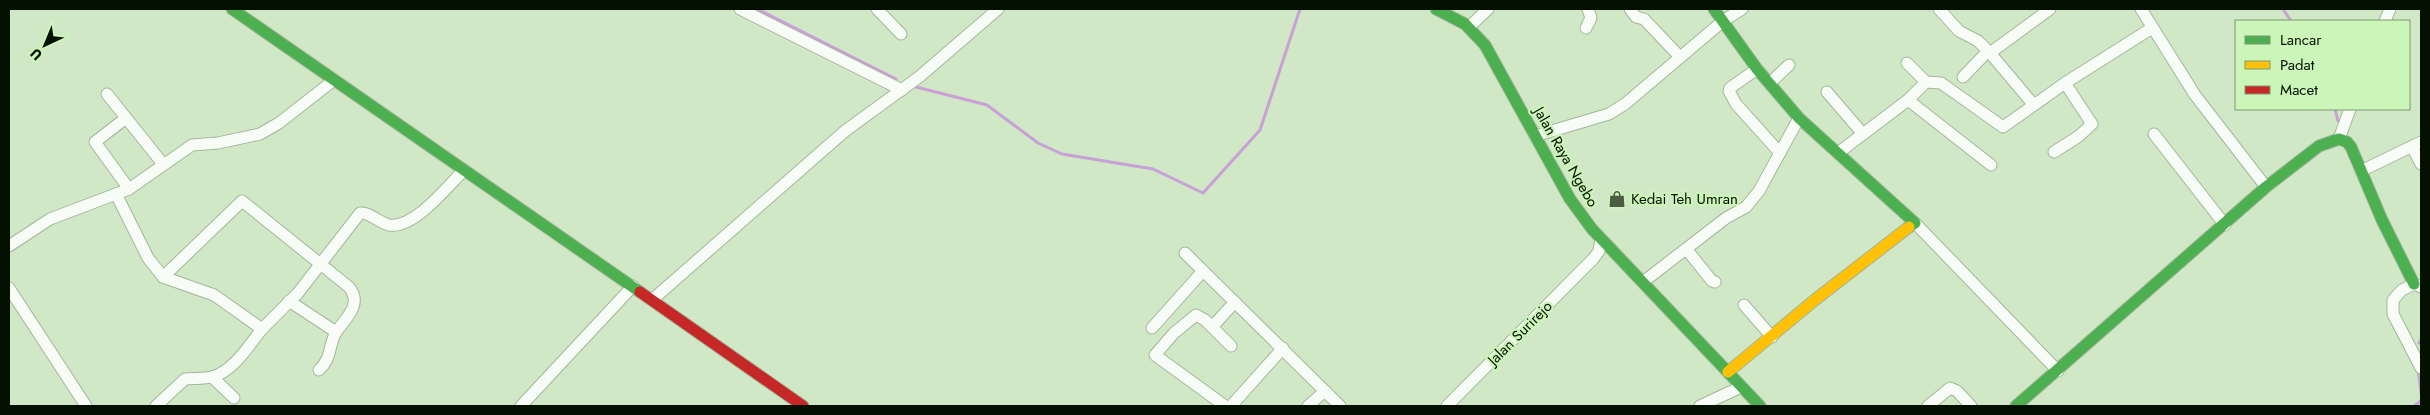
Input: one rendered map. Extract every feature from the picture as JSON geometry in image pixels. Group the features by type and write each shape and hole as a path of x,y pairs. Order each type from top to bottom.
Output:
{"street":[{"path":"232,9 464,171 634,286 804,406"},
{"path":"740,9 902,90"},
{"path":"877,9 901,34"},
{"path":"652,300 845,131 919,77 998,9"},
{"name":"Jalan Raya Ngebo","path":"1436,9 1469,27 1485,45 1570,199 1601,240 1760,406"},
{"path":"1469,27 1488,9"},
{"path":"1586,28 1591,18 1588,9"},
{"path":"1630,9 1636,17 1644,18 1680,57"},
{"path":"1714,9 1757,69 1799,118 1915,223 2058,370"},
{"path":"1535,136 1609,114 1625,104 1722,21 1742,9"},
{"path":"1939,9 1959,30 1978,41 1989,52 2033,104"},
{"path":"1963,77 1989,52 2050,9"},
{"path":"2141,9 2195,95 2266,187"},
{"path":"1907,63 1926,82 1940,84 2000,127 2005,127 2033,104 2152,28"},
{"path":"1770,83 1789,65"},
{"path":"1757,69 1730,88 1729,91 1736,104 1780,153"},
{"path":"9,246 50,218 129,189 192,145 218,143 260,134 279,123 334,80"},
{"path":"1838,153 1908,100 1926,82"},
{"path":"2054,152 2079,136 2092,124 2065,83"},
{"path":"1827,92 1863,134"},
{"path":"108,94 163,164"},
{"path":"1908,100 1991,165"},
{"path":"2339,138 2350,110"},
{"path":"126,118 95,142 129,189"},
{"path":"1643,282 1687,250 1726,218 1746,207 1760,191 1799,118"},
{"path":"2154,134 2225,225"},
{"path":"2016,406 2225,225 2266,187 2319,146 2339,138 2348,142 2382,220 2418,285 2402,290 2393,300 2393,314 2420,362"},
{"path":"2361,171 2417,144 2421,164"},
{"path":"156,406 185,379 212,377 222,373 234,363 262,329 289,301 360,213 389,225 401,225 418,215 464,171"},
{"path":"116,194 148,258 163,277 214,295 262,329"},
{"path":"163,277 242,201 319,265 350,287 356,299 355,304 336,332 331,343 330,357 319,370"},
{"path":"1728,372 1816,299 1915,223"},
{"name":"Jalan Surirejo","path":"1447,406 1593,259 1599,250 1601,240"},
{"path":"1687,250 1711,280 1715,282"},
{"path":"1185,253 1340,406"},
{"path":"1593,259 1617,256"},
{"path":"1152,328 1203,271"},
{"path":"521,406 634,286"},
{"path":"9,288 70,382 79,404"},
{"path":"289,301 336,332"},
{"path":"1212,327 1235,302"},
{"path":"1744,305 1772,337"},
{"path":"1226,406 1155,355 1160,347 1192,317 1201,316 1232,346"},
{"path":"1231,406 1283,348"},
{"path":"212,377 234,398"},
{"path":"1700,406 1741,387"},
{"path":"1928,406 1950,388 1957,391 1972,406"},
{"path":"1308,406 1325,391"}],"waterway":[{"path":"757,9 896,79"},
{"path":"916,87 987,105 1038,143 1062,154 1153,169 1203,193 1260,130 1300,9"},
{"path":"2283,9 2290,20"},
{"path":"2335,110 2338,121"},
{"path":"2418,369 2421,393"},
{"path":"2414,406 2421,401"}],"traffic: fast":[{"path":"232,9 640,292"},
{"path":"1436,9 1465,24 1485,45 1570,199 1592,229 1760,406"},
{"path":"1714,9 1757,69 1799,118 1915,223 1909,227"},
{"path":"2016,406 2266,187 2319,146 2339,139 2347,142 2351,147 2382,220 2414,284"}],"traffic: slow":[{"path":"1728,372 1816,299 1909,227"}],"traffic: jam":[{"path":"640,292 803,406"}],"place":[{"name":"Kedai Teh Umran","path":"1617,199"}]}
